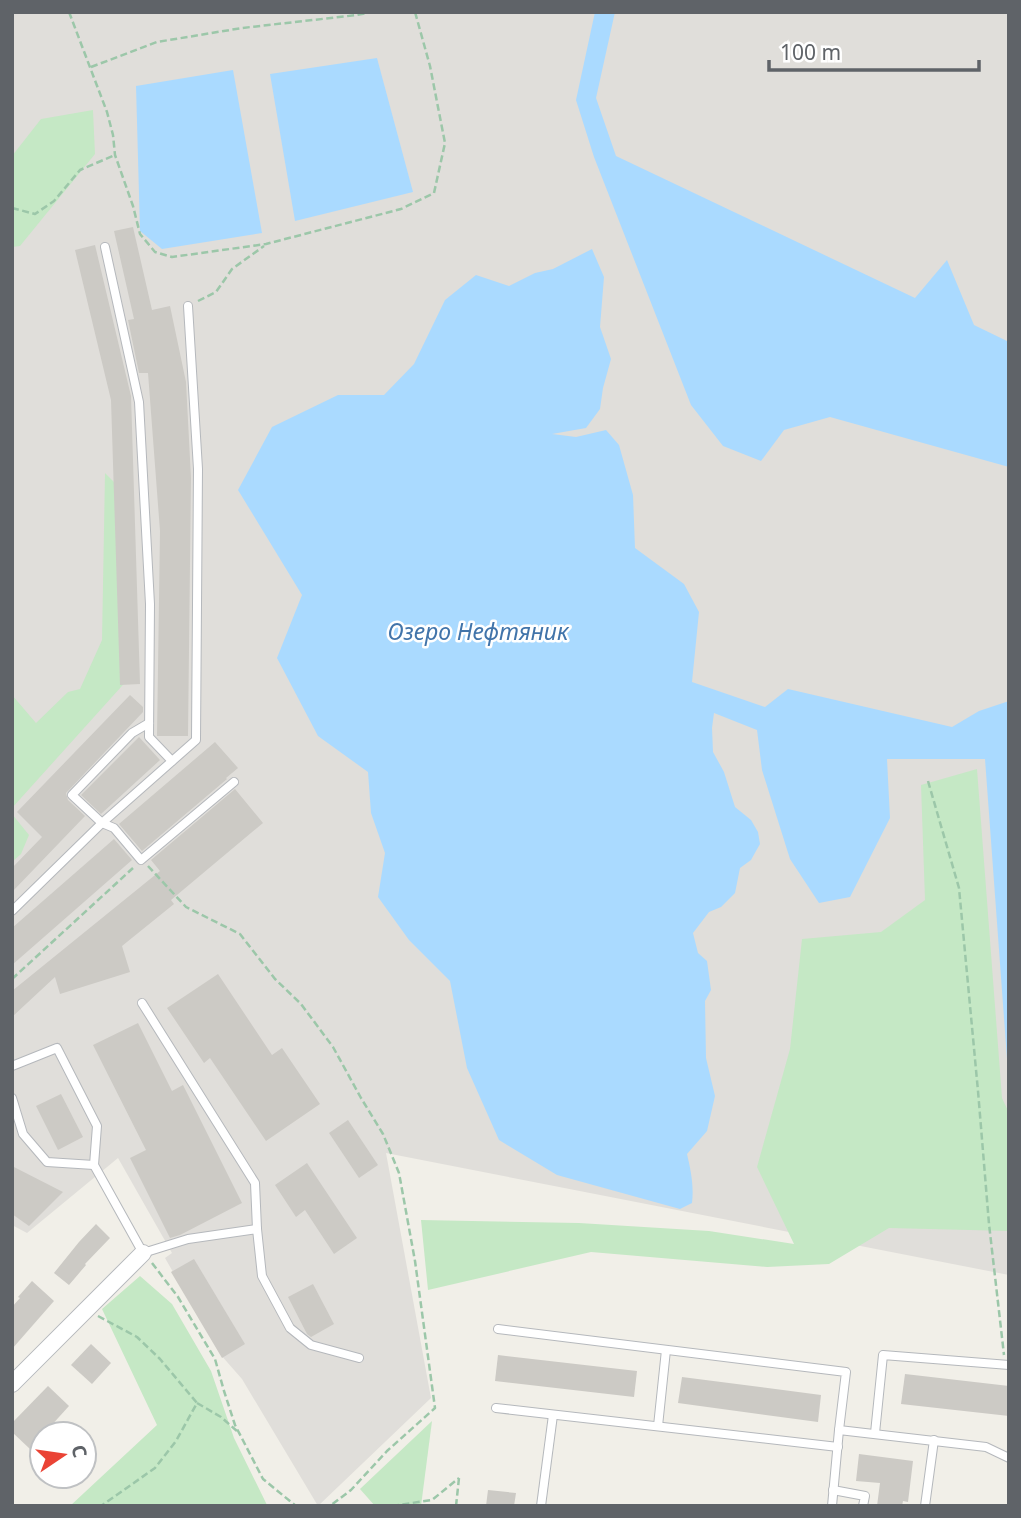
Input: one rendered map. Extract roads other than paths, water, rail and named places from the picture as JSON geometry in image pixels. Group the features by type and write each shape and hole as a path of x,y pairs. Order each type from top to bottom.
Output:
{"street":[{"path":"12,1384 143,1253"}],"lane":[{"path":"105,247 139,402 150,604 149,737 173,761"},
{"path":"12,911 102,823 196,740 198,470 188,306"},
{"path":"149,723 132,733 72,795 102,823 114,828 141,860 234,782"},
{"path":"142,1003 255,1183 262,1276 290,1328 311,1345 359,1358"},
{"path":"12,1066 57,1048 97,1126 94,1165 143,1253 188,1239 257,1229"},
{"path":"12,1098 23,1134 47,1162 94,1165"},
{"path":"498,1329 846,1372 832,1506"},
{"path":"658,1426 666,1350"},
{"path":"875,1433 883,1354 1007,1365"},
{"path":"496,1408 838,1447"},
{"path":"541,1506 553,1415"},
{"path":"839,1430 986,1447 1009,1458"},
{"path":"926,1506 934,1440"},
{"path":"833,1490 865,1496 863,1506"}],"water":[{"path":"595,12 615,12 596,98 616,156 915,298 947,260 974,325 1009,342 1009,467 830,417 784,430 761,461 723,446 691,405 594,157 576,100"},
{"path":"377,58 413,192 295,221 270,74"},
{"path":"233,70 262,233 162,249 140,231 136,86"},
{"name":"Озеро Нефтяник","path":"592,249 604,277 600,327 611,359 600,409 586,428 552,434 576,437 606,430 619,445 633,495 635,548 684,584 699,612 692,682 765,707 788,689 952,727 979,711 1009,701 1009,1086 985,759 887,759 890,818 850,897 819,903 790,859 762,770 757,730 714,713 713,752 724,772 735,807 751,820 758,832 760,844 751,860 740,868 735,893 721,907 709,912 693,933 698,953 707,961 711,990 705,1001 706,1058 715,1096 707,1131 687,1154 692,1178 692,1203 680,1209 557,1175 499,1140 467,1068 450,981 409,940 378,897 385,853 371,813 368,772 318,736 277,658 302,595 238,490 272,427 338,395 384,395 414,364 445,300 476,275 509,286 535,273 553,269"}]}
